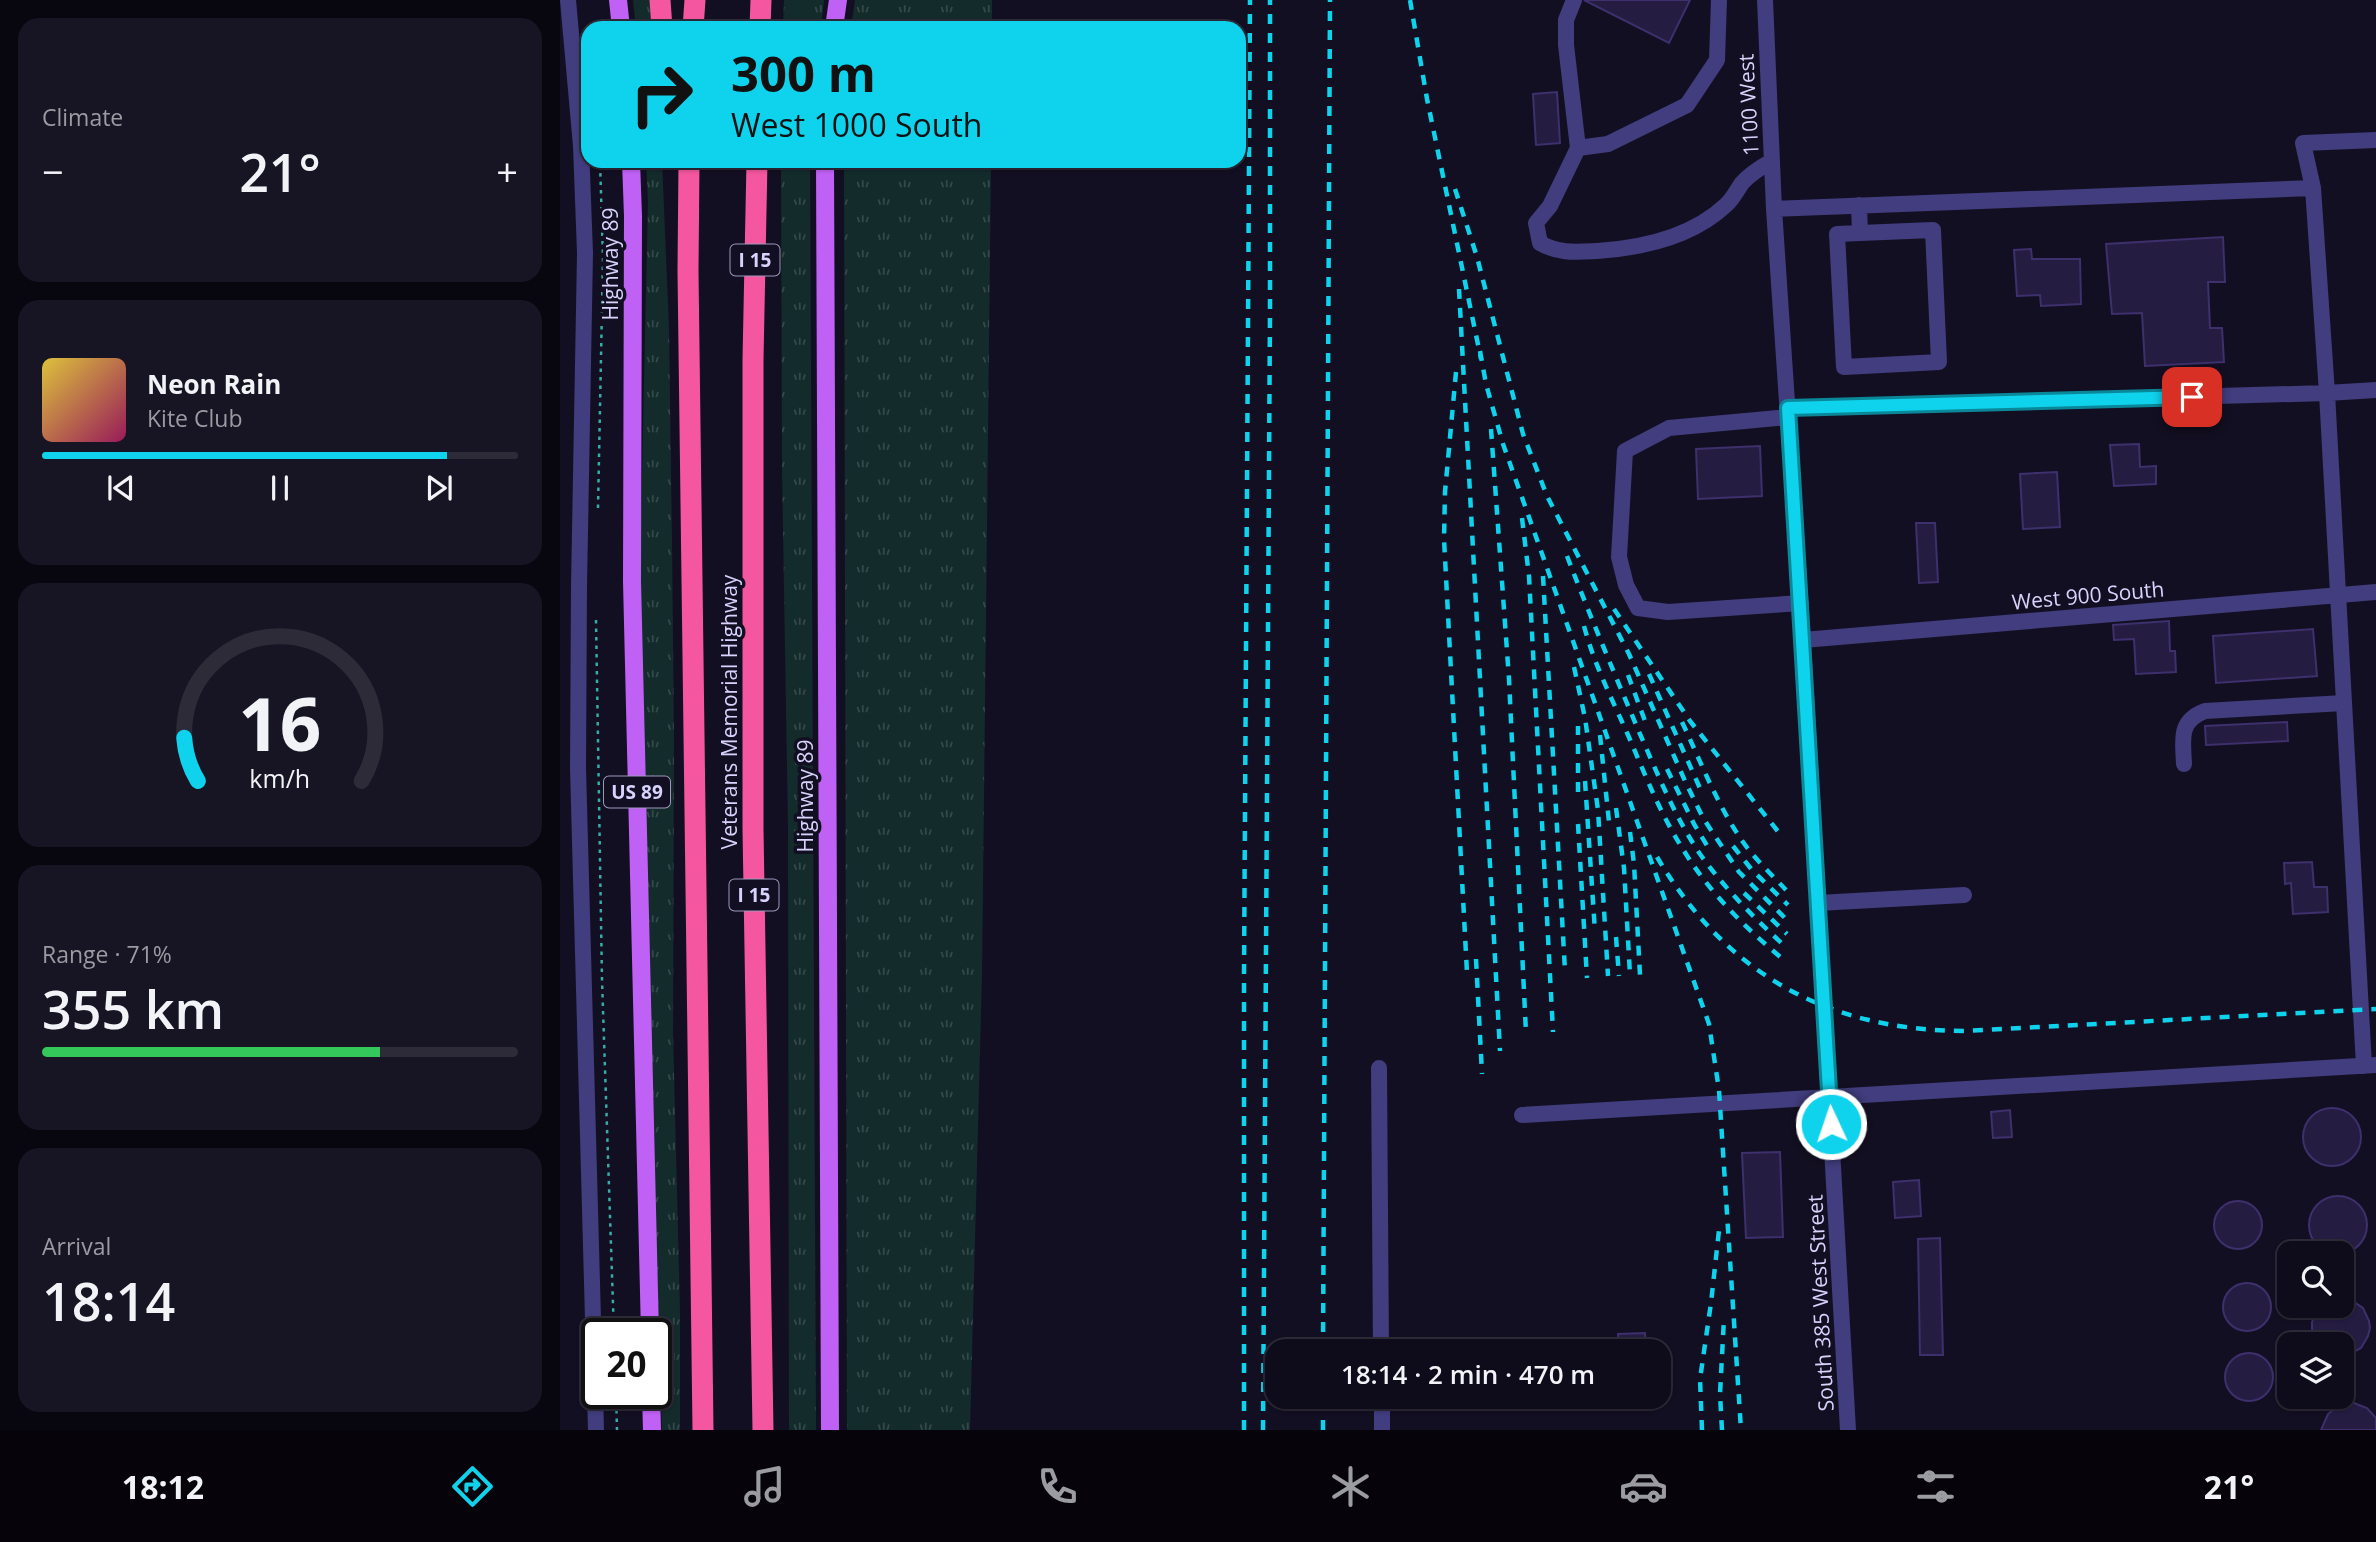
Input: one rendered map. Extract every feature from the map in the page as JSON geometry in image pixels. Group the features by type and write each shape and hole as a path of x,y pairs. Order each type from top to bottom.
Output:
{"highway":[{"path":"660,0 662,21"},
{"path":"693,21 695,0"},
{"path":"760,21 761,0"},
{"path":"677,168 688,271"},
{"name":"Veterans Memorial Highway","path":"689,168 703,1430"},
{"name":"Veterans Memorial Highway","path":"757,168 753,373 753,829 763,1430"}],"main road":[{"path":"618,0 620,21"},
{"path":"835,21 838,0"},
{"name":"Highway 89","path":"631,168 632,581 650,1318"},
{"name":"Highway 89","path":"825,168 830,1430"},
{"path":"651,1409 652,1430"}],"street":[{"path":"568,0 581,146"},
{"path":"1574,0 1566,20 1566,45 1578,148 1550,206 1536,223 1540,243 1552,250 1570,253 1624,249 1663,241 1699,224 1727,204 1754,171 1772,160"},
{"path":"1578,148 1608,144 1687,105 1717,60 1719,0"},
{"name":"1100 West","path":"1765,0 1774,209"},
{"path":"1522,1115 2370,1066 2344,703 2313,187 2303,144 2376,140"},
{"path":"582,168 585,253 578,768 596,1430"},
{"path":"1774,209 2313,187"},
{"path":"1859,205 1860,233"},
{"name":"South 385 West Street","path":"1774,209 1801,603 1848,1430"},
{"path":"1933,230 1939,362 1844,367 1837,234 1860,233 1933,230"},
{"path":"1801,603 1668,612 1638,608 1626,585 1619,558 1625,451 1669,428 1788,413 2376,390"},
{"name":"West 900 South","path":"1803,640 2376,592"},
{"path":"2185,764 2185,728 2189,719 2205,711 2344,703"},
{"path":"1818,903 1964,895"},
{"path":"1379,1068 1381,1339"},
{"path":"1382,1409 1382,1430"}],"path":[{"path":"598,509 603,257 600,168"},
{"path":"596,619 602,980 613,1318"},
{"path":"616,1409 617,1430"}],"green space":[{"path":"633,0 650,0 652,21 635,21"},
{"path":"784,0 824,0 822,21 783,21"},
{"path":"855,0 992,0 992,21 852,21"},
{"path":"646,168 662,168 669,329 674,742 673,1034 680,1311 680,1430 662,1430 661,1409 672,1409 672,1318 659,1318 638,660 648,201"},
{"path":"781,168 810,168 816,1430 789,1430 788,826 782,469"},
{"path":"844,168 991,168 982,974 970,1430 847,1430"}],"building":[{"path":"1584,0 1690,0 1669,43"},
{"path":"1557,92 1560,143 1536,145 1533,94"},
{"path":"2223,237 2225,282 2208,282 2210,328 2222,328 2224,362 2145,366 2142,313 2112,314 2106,244"},
{"path":"2031,249 2032,259 2080,259 2081,304 2041,306 2040,295 2017,296 2014,250"},
{"path":"2139,444 2140,467 2156,466 2156,484 2114,486 2110,445"},
{"path":"1760,446 1762,496 1698,499 1696,449"},
{"path":"2057,472 2060,527 2023,529 2020,474"},
{"path":"1916,523 1935,523 1938,582 1919,583"},
{"path":"2169,621 2170,651 2175,651 2176,672 2136,674 2134,639 2114,640 2113,625"},
{"path":"2313,629 2317,676 2216,683 2213,636"},
{"path":"2287,722 2288,741 2206,745 2205,726"},
{"path":"2312,862 2314,887 2327,887 2328,912 2293,914 2291,883 2285,884 2284,863"},
{"path":"2332,1108 2353,1116 2361,1137 2353,1158 2332,1166 2311,1158 2303,1137 2311,1116"},
{"path":"2010,1110 2012,1137 1993,1138 1991,1112"},
{"path":"1780,1152 1783,1237 1746,1238 1742,1153"},
{"path":"1919,1180 1921,1216 1895,1218 1893,1182"},
{"path":"2327,1198 2349,1198 2362,1209 2366,1219 2365,1236 2354,1249 2354,1241 2314,1241 2311,1236 2311,1214"},
{"path":"2238,1201 2255,1208 2262,1225 2255,1242 2238,1249 2221,1242 2214,1225 2221,1208"},
{"path":"1940,1238 1943,1355 1920,1355 1918,1239"},
{"path":"2247,1283 2264,1290 2271,1307 2264,1324 2247,1331 2230,1324 2223,1307 2230,1290"},
{"path":"2354,1302 2363,1308 2370,1328 2361,1348 2354,1352 2354,1332 2313,1332 2314,1318 2354,1318"},
{"path":"1645,1333 1645,1339 1618,1339 1618,1334"},
{"path":"2249,1353 2266,1360 2273,1377 2266,1394 2249,1401 2232,1394 2225,1377 2232,1360"},
{"path":"2354,1403 2367,1408 2376,1418 2376,1430 2321,1430 2328,1414 2334,1409 2354,1409"}],"railway":[{"path":"1244,1430 1250,0"},
{"path":"1263,1430 1270,0"},
{"path":"1323,1339 1330,0"},
{"path":"1410,0 1427,99 1481,359"},
{"path":"1455,189 1477,257 1523,434 1547,496 1629,654 1703,818 1739,872 1787,920"},
{"path":"1459,289 1500,1051"},
{"path":"1480,351 1503,444 1709,1024 1719,1090 1741,1430"},
{"path":"1456,372 1445,492 1444,539 1467,973"},
{"path":"1491,429 1509,679 1526,1033"},
{"path":"1522,518 1529,576 1553,1032"},
{"path":"1567,556 1640,734 1683,825 1700,854 1720,879 1752,915 1787,948"},
{"path":"1543,576 1565,971"},
{"path":"1614,609 1690,721 1780,834"},
{"path":"1584,626 1598,668 1646,777 1681,846 1702,878 1727,907 1784,960"},
{"path":"1574,667 1585,718 1598,810 1608,976"},
{"path":"1649,674 1703,795"},
{"path":"1628,675 1645,721"},
{"path":"1682,722 1734,828 1753,854 1786,890"},
{"path":"1578,726 1578,792"},
{"path":"1600,735 1609,822"},
{"path":"1667,769 1709,849"},
{"path":"1585,781 1595,932"},
{"path":"1616,808 1624,868 1630,975"},
{"path":"1578,824 1587,978"},
{"path":"1630,832 1640,975"},
{"path":"1733,846 1752,870 1788,905"},
{"path":"1657,857 1685,898 1715,934 1749,964 1786,988 1826,1007 1868,1020 1915,1028 1964,1031 2376,1009"},
{"path":"1744,893 1787,934"},
{"path":"1616,937 1619,976"},
{"path":"1476,959 1482,1074"},
{"path":"1702,1430 1700,1379 1719,1230"},
{"path":"1722,1430 1720,1394 1724,1318"},
{"path":"1323,1409 1323,1430"}],"route":[{"path":"1831,1124 1788,408 2192,397"}]}
